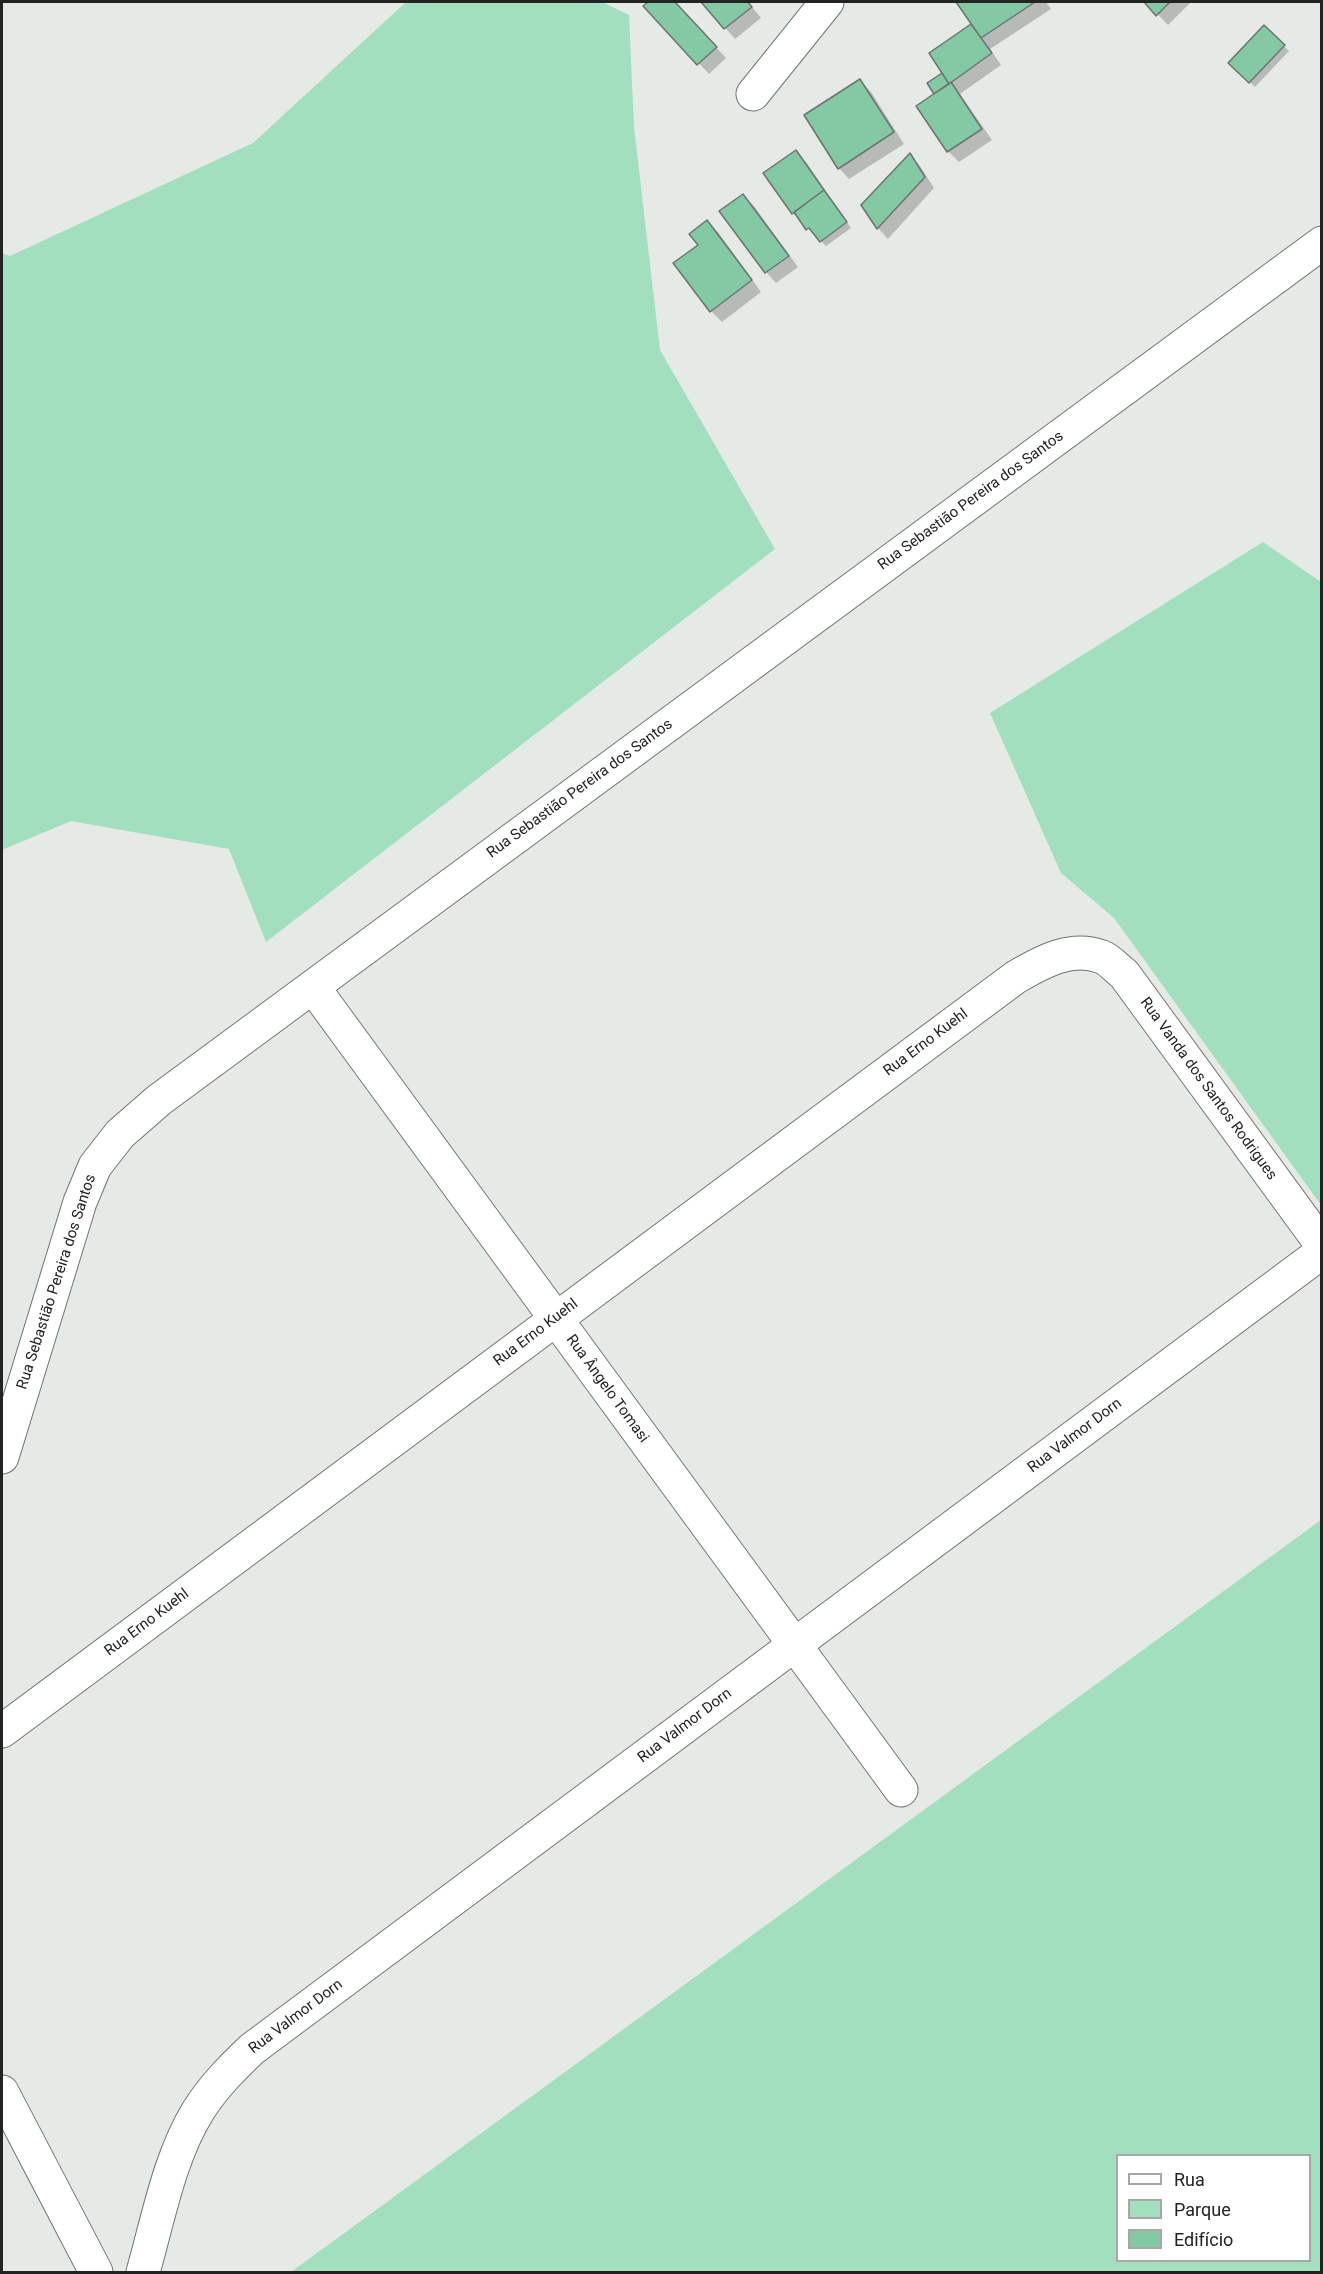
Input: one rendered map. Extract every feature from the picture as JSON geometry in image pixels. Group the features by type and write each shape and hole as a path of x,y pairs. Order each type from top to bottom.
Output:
{"street":[{"path":"753,94 827,2"},
{"name":"Rua Sebastião Pereira dos Santos","path":"2,1457 80,1202 95,1166 120,1134 159,1100 1317,254"},
{"name":"Rua Vanda dos Santos Rodrigues","path":"1080,951 1104,957 1124,974 1322,1245"},
{"name":"Rua Erno Kuehl","path":"2,1731 1016,977 1049,959 1080,951"},
{"name":"Rua Ângelo Tomasi","path":"313,987 901,1790"},
{"name":"Rua Valmor Dorn","path":"143,2272 178,2150 198,2111 224,2076 262,2042 1322,1252"},
{"path":"2,2092 96,2272"}],"green space":[{"path":"406,2 602,2 629,15 634,127 660,350 775,549 266,942 229,849 71,821 2,850 2,253 10,256 253,143"},
{"path":"1263,542 1321,582 1321,1205 1114,918 1061,873 990,713"},
{"path":"1321,1520 1321,2272 291,2272"}],"building":[{"path":"648,2 675,2 717,47 697,65 643,6"},
{"path":"701,2 748,2 752,7 724,29"},
{"path":"956,2 1035,2 981,38"},
{"path":"1144,2 1170,2 1156,16"},
{"path":"971,24 992,53 949,84 929,53"},
{"path":"1264,25 1285,45 1249,83 1228,63"},
{"path":"942,73 949,84 934,94 927,83"},
{"path":"860,79 894,132 838,169 804,115"},
{"path":"951,82 982,129 947,152 916,106"},
{"path":"796,150 824,190 792,214 763,173"},
{"path":"910,153 925,177 877,229 861,205"},
{"path":"824,190 847,222 820,242 809,228 806,230 794,212"},
{"path":"743,194 789,256 765,273 719,211"},
{"path":"707,220 752,280 710,312 673,263 698,245 689,234"}]}
